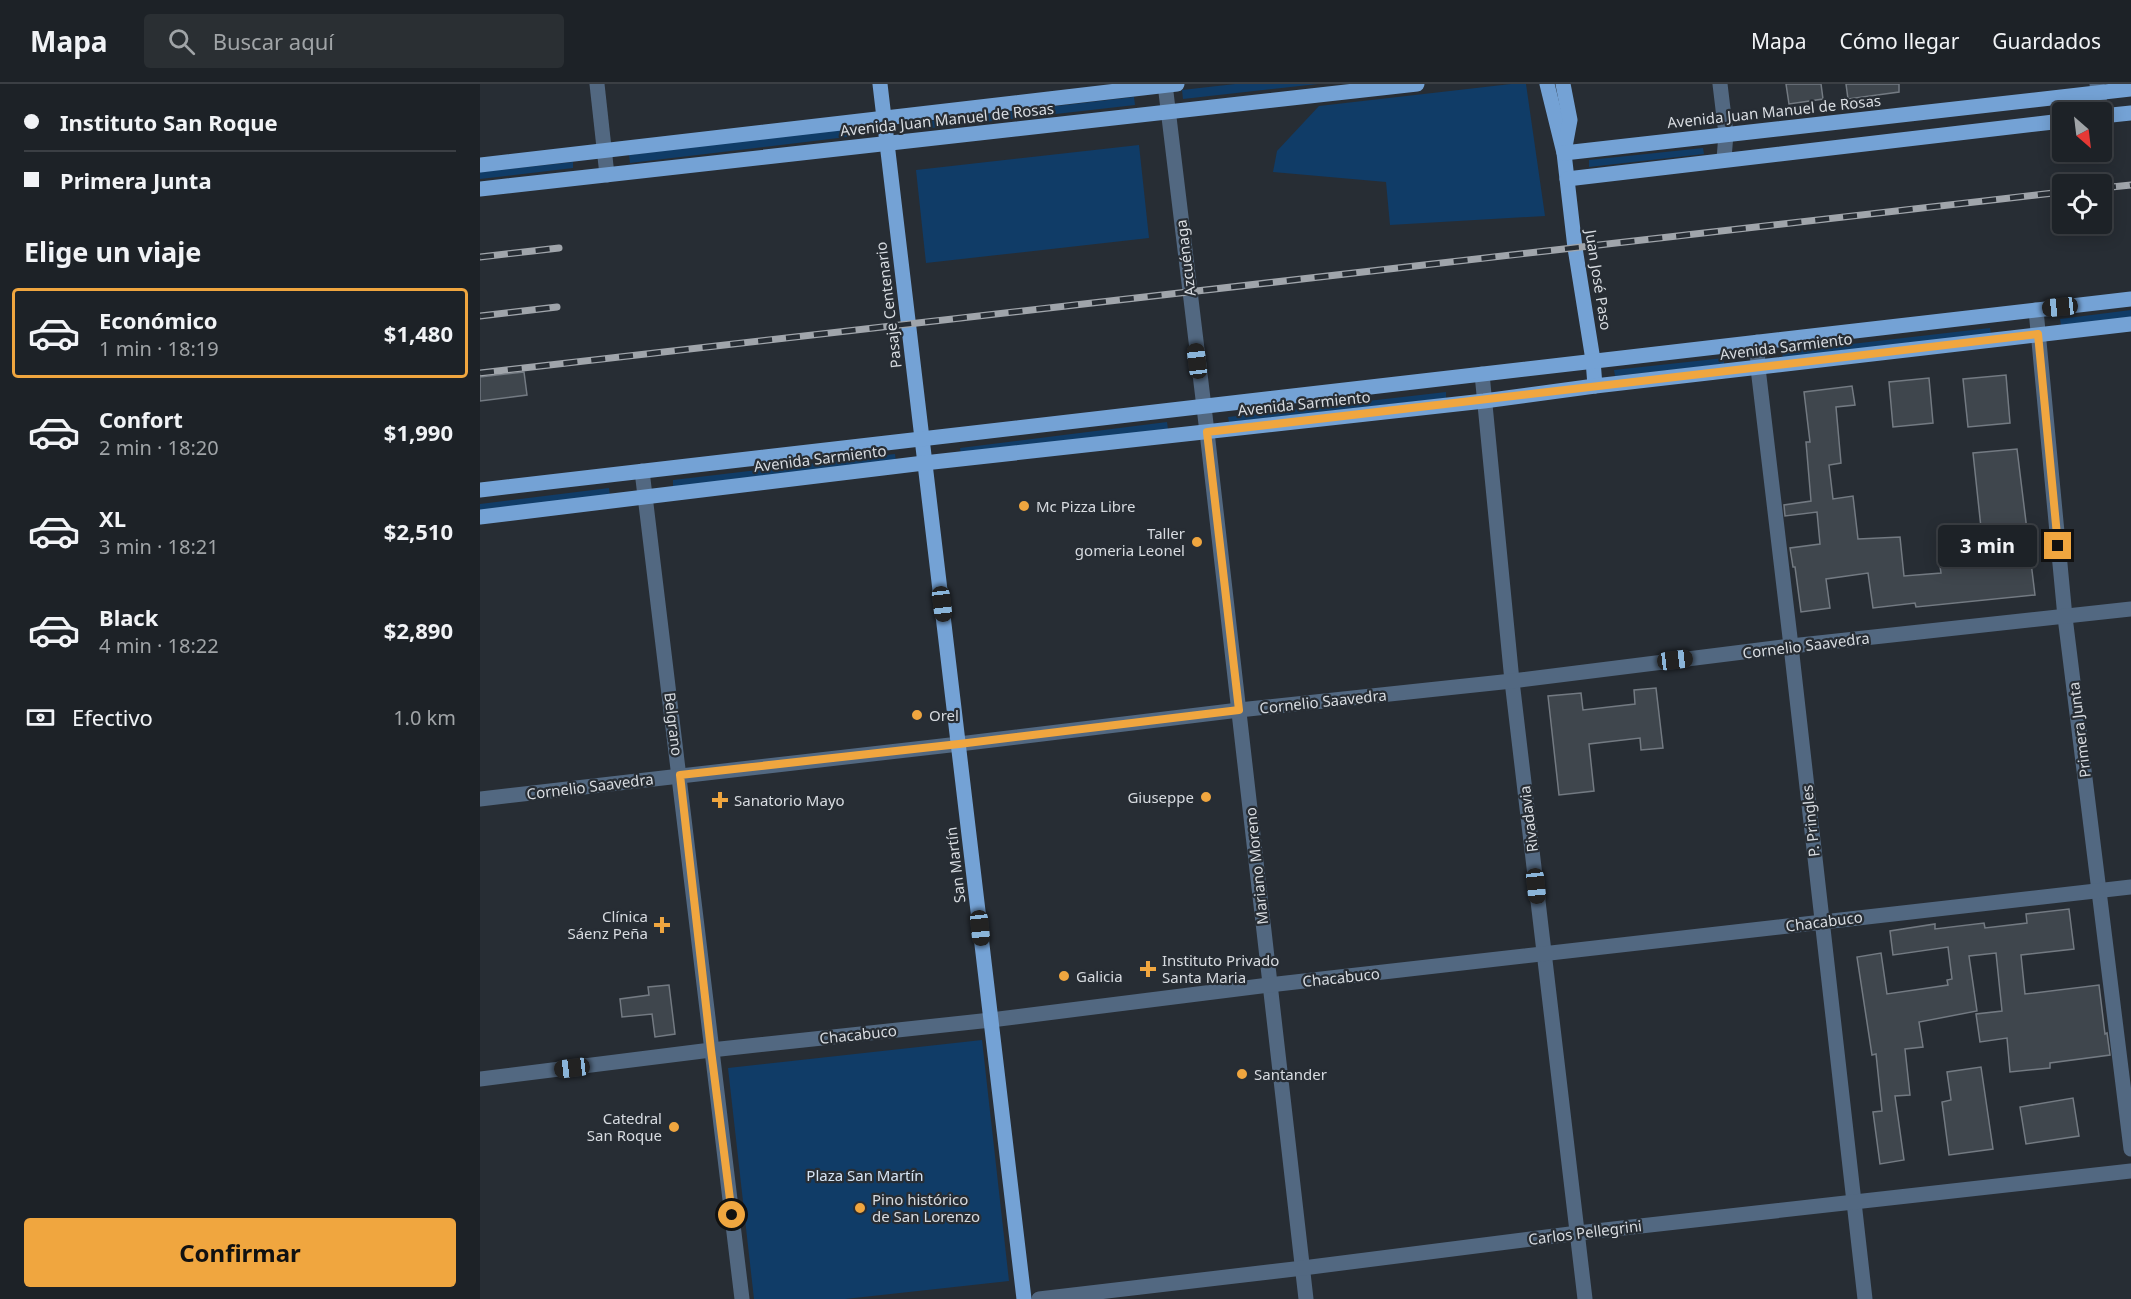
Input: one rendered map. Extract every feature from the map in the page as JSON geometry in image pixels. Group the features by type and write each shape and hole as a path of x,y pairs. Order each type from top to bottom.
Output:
{"main road":[{"name":"Pasaje Centenario","path":"880,84 924,463"},
{"name":"Avenida Juan Manuel de Rosas","path":"480,165 1169,84"},
{"name":"Avenida Juan Manuel de Rosas","path":"480,189 1417,84"},
{"path":"1547,84 1564,153 1567,179 2052,122"},
{"path":"1563,84 1570,120 1564,153"},
{"name":"Avenida Juan Manuel de Rosas","path":"1564,153 2098,88 2131,89"},
{"path":"2112,114 2131,113"},
{"name":"Juan José Paso","path":"1567,179 1595,386"},
{"name":"Avenida Sarmiento","path":"480,490 2131,299"},
{"name":"Avenida Sarmiento","path":"480,517 924,463 1484,401 2131,324"},
{"name":"San Martín","path":"924,463 1024,1299"}],"street":[{"path":"597,84 607,175"},
{"name":"Azcuénaga","path":"1169,84 1168,112 1207,432"},
{"path":"1720,84 1726,134 1724,159"},
{"name":"Primera Junta","path":"2036,310 2065,616 2131,1149"},
{"name":"P. Pringles","path":"1757,342 1758,368 1865,1299"},
{"name":"Rivadavia","path":"1482,374 1512,681 1585,1299"},
{"name":"Mariano Moreno","path":"1207,432 1306,1299"},
{"name":"Belgrano","path":"642,471 742,1299"},
{"name":"Cornelio Saavedra","path":"480,799 1239,710 1512,681 1791,646 2131,609"},
{"name":"Chacabuco","path":"480,1079 711,1050 991,1020 1269,985 2131,886"},
{"name":"Carlos Pellegrini","path":"1039,1299 1854,1200 2131,1171"}],"green space":[{"path":"1235,84 1318,84 1183,99 1182,90"},
{"path":"1526,84 1545,216 1390,225 1386,182 1273,172 1277,151 1319,106"},
{"path":"1134,97 1135,105 913,130 912,123"},
{"path":"854,127 855,136 630,163 629,155"},
{"path":"1139,145 1149,238 926,263 916,170"},
{"path":"1703,148 1704,154 1589,167 1589,160"},
{"path":"573,162 573,168 480,179 480,172"},
{"path":"2131,310 2131,317 2061,325 2060,319"},
{"path":"1990,328 1991,335 1783,359 1782,352"},
{"path":"1724,358 1724,364 1615,376 1614,370"},
{"path":"1446,392 1446,398 1229,422 1228,417"},
{"path":"1167,422 1168,429 961,454 960,448"},
{"path":"895,454 896,462 673,487 673,480"},
{"path":"609,488 610,495 480,510 480,504"},
{"name":"Plaza San Martín","path":"982,1040 1009,1281 845,1299 754,1299 728,1068"}],"building":[{"path":"1786,84 1821,84 1823,99 1789,104"},
{"path":"1846,84 1899,84 1899,92 1848,99"},
{"path":"524,372 527,395 480,401 480,377"},
{"path":"2006,375 2010,423 1968,427 1963,379"},
{"path":"1929,378 1933,423 1893,427 1889,382"},
{"path":"1852,386 1855,405 1836,407 1841,463 1829,465 1833,499 1853,496 1858,539 1900,537 1904,576 1941,573 1938,553 1981,548 1979,537 1982,537 1973,453 2017,449 2035,595 1916,607 1915,603 1873,608 1868,573 1826,579 1830,608 1801,612 1790,548 1820,544 1817,512 1785,516 1784,505 1811,501 1806,442 1810,442 1804,392"},
{"path":"1656,688 1663,748 1641,750 1640,738 1589,744 1594,791 1559,795 1548,696 1581,693 1583,710 1635,704 1634,690"},
{"path":"2069,909 2074,949 2021,955 2025,994 2099,985 2110,1055 2050,1063 2050,1068 2010,1072 2007,1038 1980,1042 1976,1014 2002,1011 1996,953 1969,956 1977,1011 1919,1022 1923,1047 1905,1049 1910,1095 1895,1096 1904,1160 1880,1164 1873,1112 1882,1111 1876,1054 1872,1055 1857,957 1881,953 1887,994 1948,985 1947,980 1952,979 1948,947 1893,955 1890,931 1935,924 1935,929 1984,923 1985,928 2027,923 2026,914"},
{"path":"669,985 675,1034 655,1037 652,1014 622,1017 620,999 649,995 648,987"},
{"path":"1981,1067 1993,1149 1949,1155 1942,1102 1951,1100 1947,1072"},
{"path":"2073,1098 2079,1136 2026,1144 2020,1107"}],"railway":[{"path":"2112,187 2131,185"},
{"path":"480,373 2052,193"},
{"path":"480,257 559,248"},
{"path":"480,316 557,307"}],"place":[{"name":"Mc Pizza Libre","path":"1024,506"},
{"name":"Taller gomeria Leonel","path":"1197,542"},
{"name":"Orel","path":"917,715"},
{"name":"Giuseppe","path":"1206,797"},
{"name":"Sanatorio Mayo","path":"720,800"},
{"name":"Clínica Sáenz Peña","path":"662,925"},
{"name":"Instituto Privado Santa Maria","path":"1148,969"},
{"name":"Galicia","path":"1064,976"},
{"name":"Santander","path":"1242,1074"},
{"name":"Catedral San Roque","path":"674,1127"},
{"name":"Pino histórico de San Lorenzo","path":"860,1208"}],"route":[{"path":"732,1215 680,775 1239,710 1207,432 2038,334 2058,546"}]}
